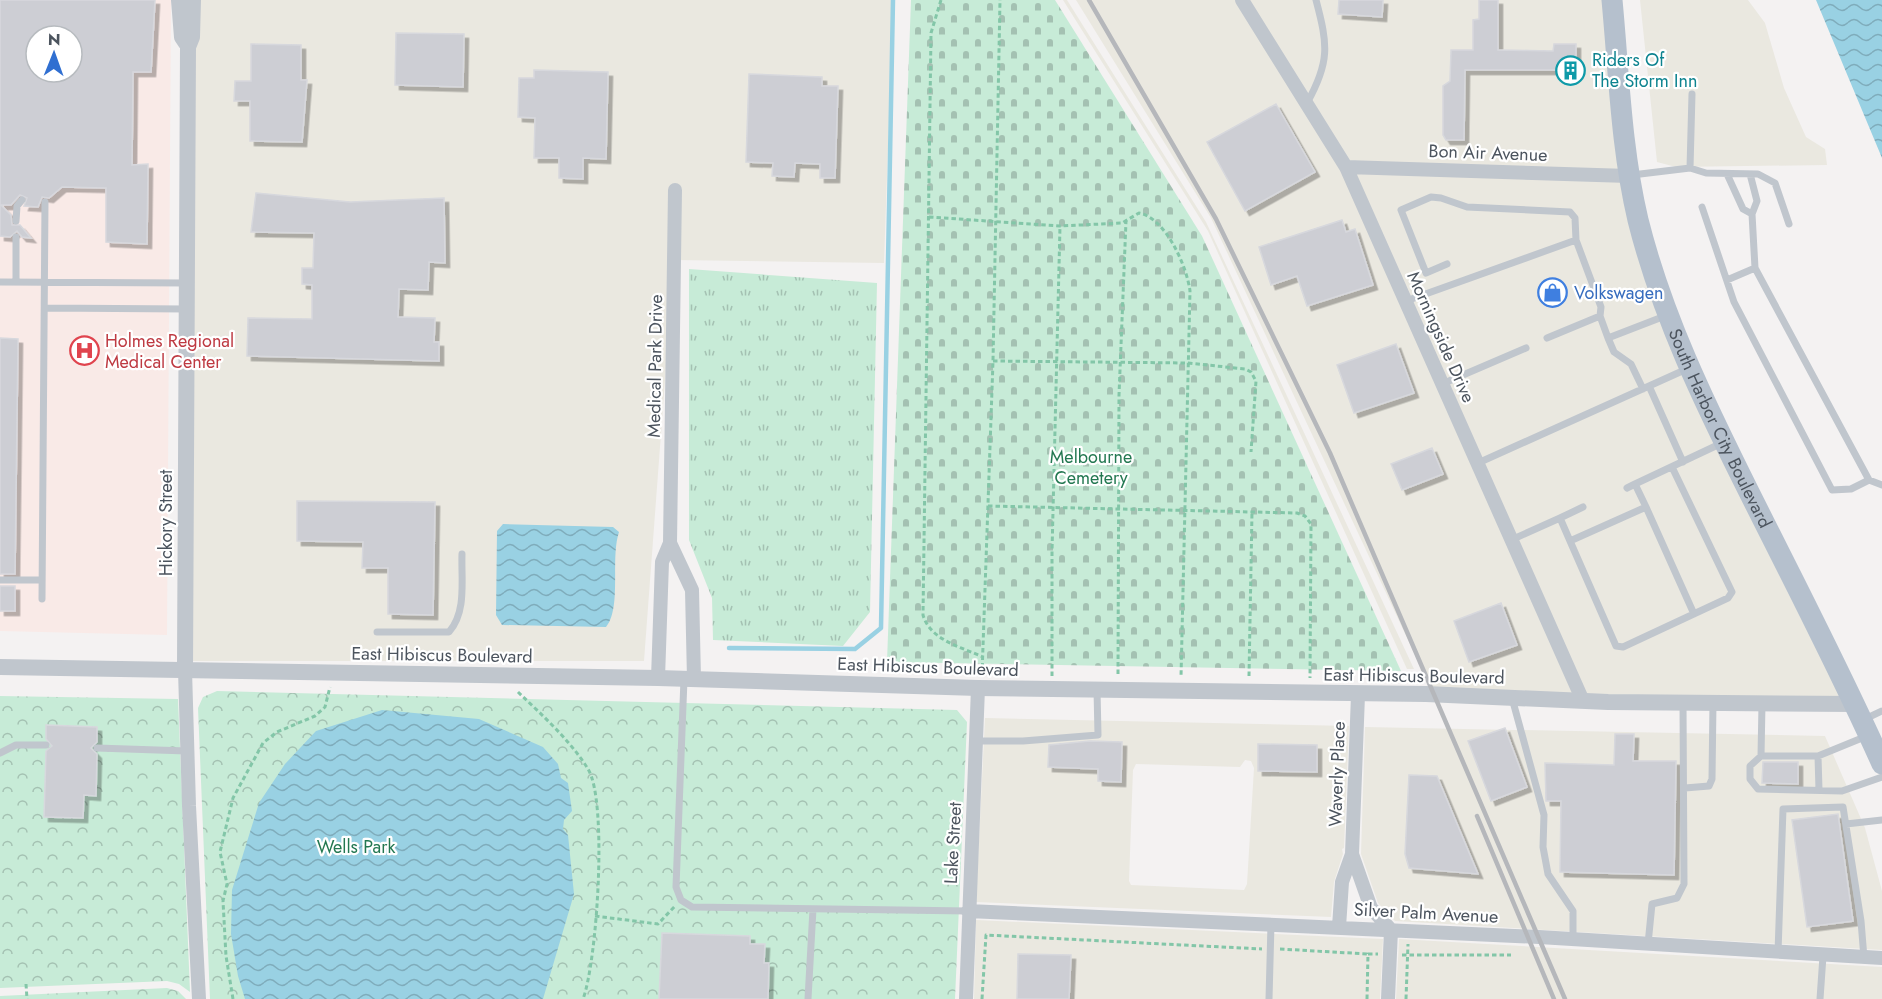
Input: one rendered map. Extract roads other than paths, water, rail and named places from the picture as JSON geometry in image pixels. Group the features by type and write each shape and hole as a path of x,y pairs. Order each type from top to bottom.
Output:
{"main road":[{"name":"South Harbor City Boulevard","path":"1612,0 1629,176 1644,239 1668,315 1689,368 1724,442 1862,719 1882,764"}],"street":[{"name":"Hickory Street","path":"179,0 182,37 188,47"},
{"name":"Hickory Street","path":"193,0 192,37 188,47 185,670 199,999"},
{"name":"Morningside Drive","path":"1242,0 1346,167 1583,701"},
{"name":"Bon Air Avenue","path":"1346,167 1629,176"},
{"name":"Medical Park Drive","path":"658,678 662,562 670,543 675,190"},
{"name":"Medical Park Drive","path":"670,543 692,590 689,679"},
{"name":"East Hibiscus Boulevard","path":"0,667 658,678 978,688 1762,703 1862,719"},
{"name":"Lake Street","path":"966,999 978,688"},
{"name":"Waverly Place","path":"1339,927 1342,882 1352,854 1358,695"},
{"name":"Waverly Place","path":"1352,854 1371,908 1391,930"},
{"name":"Silver Palm Avenue","path":"968,911 1573,939 1882,958"},
{"path":"1389,999 1391,930"}],"lane":[{"path":"1307,103 1320,80 1326,62 1326,38 1316,0"},
{"path":"1690,168 1692,94"},
{"path":"1629,176 1690,168 1706,173 1750,174 1768,177 1775,183 1789,224"},
{"path":"1727,174 1743,209 1752,214"},
{"path":"1750,174 1757,201 1752,214 1755,268 1869,480 1882,485"},
{"path":"1447,264 1426,273 1401,210 1431,197 1467,207 1570,212 1575,218 1576,240 1601,307 1600,316 1614,352 1631,364 1646,388 1683,462"},
{"path":"16,221 17,206 22,201"},
{"path":"42,599 45,202"},
{"path":"1702,207 1734,302 1832,490 1851,489 1869,480"},
{"path":"16,237 16,282"},
{"path":"1405,302 1576,240"},
{"path":"1727,280 1755,268"},
{"path":"0,282 187,283"},
{"path":"45,308 187,309"},
{"path":"1608,338 1668,315"},
{"path":"1547,338 1600,316"},
{"path":"1442,384 1526,348"},
{"path":"1478,464 1689,368"},
{"path":"1627,488 1724,442"},
{"path":"1560,518 1616,646 1623,647 1728,598 1732,592 1672,467"},
{"path":"1635,484 1694,614"},
{"path":"1511,540 1583,507"},
{"path":"1570,541 1646,507"},
{"path":"376,632 449,632 457,624 461,612 462,554"},
{"path":"0,580 42,580"},
{"path":"689,679 676,887 681,900 692,907 968,911"},
{"path":"976,741 1023,741 1098,735 1097,690"},
{"path":"1512,698 1544,815 1543,847 1548,874 1574,911 1573,939"},
{"path":"1648,944 1652,904 1677,898 1684,884 1683,703"},
{"path":"1685,788 1708,786 1712,779 1713,703"},
{"path":"1761,756 1762,703"},
{"path":"1882,711 1862,719 1818,756 1761,756 1750,766 1750,779 1758,789 1842,791 1882,777"},
{"path":"0,753 16,745 46,745"},
{"path":"97,748 187,751"},
{"path":"1818,756 1819,790"},
{"path":"1778,953 1783,809 1843,807 1861,921 1864,957"},
{"path":"1846,824 1882,820"},
{"path":"808,999 813,909"},
{"path":"1269,999 1271,924"},
{"path":"1820,999 1823,956"}],"water":[{"path":"1816,0 1882,0 1882,158"},
{"path":"503,524 613,527 619,532 615,555 614,608 606,627 502,625 496,615 497,531"},
{"path":"382,710 479,719 543,747 558,764 561,778 568,783 572,811 564,820 563,829 568,835 574,894 543,999 245,999 238,976 231,934 232,890 259,803 285,764 316,731"}],"waterway":[{"path":"729,648 855,649 881,628 893,0"}],"railway":[{"path":"1089,0 1216,219 1330,453 1565,999"},
{"path":"1477,816 1554,999"}],"place":[{"name":"Riders Of The Storm Inn","path":"1571,70"},
{"name":"Volkswagen","path":"1553,293"},
{"name":"Holmes Regional Medical Center","path":"84,351"}],"park label":[{"name":"Melbourne Cemetery","path":"1091,467"},
{"name":"Wells Park","path":"356,847"}]}
